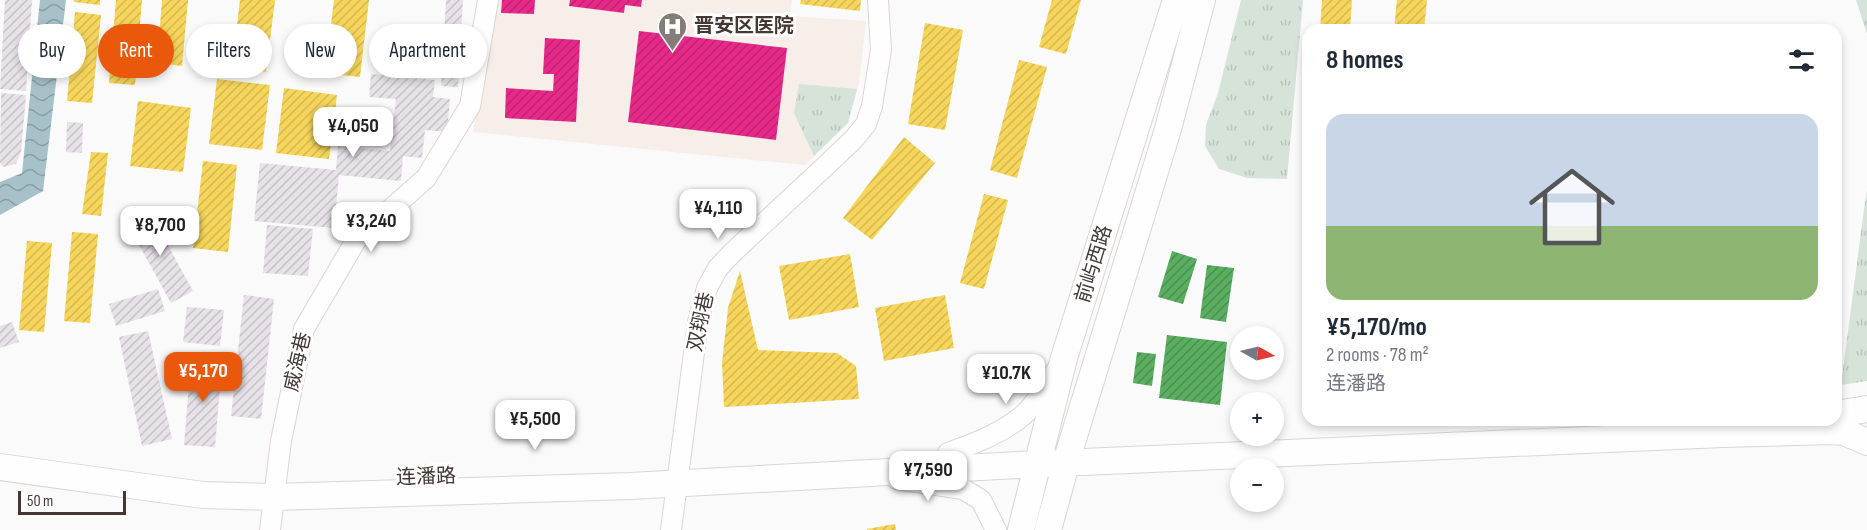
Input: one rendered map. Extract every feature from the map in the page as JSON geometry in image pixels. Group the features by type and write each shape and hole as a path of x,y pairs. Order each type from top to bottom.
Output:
{"main road":[{"name":"前屿西路","path":"1021,530 1064,358 1176,0"},
{"name":"前屿西路","path":"1048,530 1068,456 1150,189 1202,0"},
{"path":"1842,413 1867,409"},
{"path":"1068,456 1602,426"},
{"path":"1068,456 1806,431 1844,432 1867,442"},
{"name":"连潘路","path":"0,452 275,490"},
{"name":"连潘路","path":"678,475 948,453 1039,457"},
{"name":"连潘路","path":"0,467 203,495 275,490 678,475 862,473 1068,456"}],"street":[{"name":"威海巷","path":"270,530 281,441 304,329 356,240 426,178 470,106 488,0"},
{"name":"双翔巷","path":"671,530 698,322 707,288 718,268 733,252 854,139 866,124 872,106 881,50 878,0"},
{"path":"948,453 987,438 1021,417 1042,392 1064,358"},
{"path":"862,473 963,489 981,500 996,530"}],"shaded area":[{"name":"晋安区医院","path":"492,0 792,0 790,16 866,21 859,83 848,123 805,165 473,132 481,78 487,78 487,35"}],"green space":[{"path":"1241,0 1303,0 1287,179 1247,178 1219,169 1205,146 1206,125 1218,93"},
{"path":"1856,0 1867,0 1867,34"},
{"path":"799,84 857,89 848,123 814,156 794,113"},
{"path":"1867,190 1867,381 1842,385 1842,377"}],"water":[{"path":"40,0 66,0 63,24 38,24"},
{"path":"32,78 57,78 43,191 0,215 0,182 22,173"}],"building: Homes":[{"path":"74,0 100,0 100,5 74,2"},
{"path":"116,0 142,0 140,24 114,24"},
{"path":"162,0 188,0 182,66 174,65 174,24 160,24"},
{"path":"240,0 275,0 272,24 237,24"},
{"path":"334,0 369,0 360,77 357,77 357,24 331,24"},
{"path":"801,0 861,0 860,11 800,4"},
{"path":"1052,0 1081,0 1066,54 1039,47"},
{"path":"1322,0 1352,0 1350,24 1320,24"},
{"path":"1397,0 1427,0 1425,24 1395,24"},
{"path":"75,12 101,15 100,24 98,24 92,103 67,101 69,78 86,78 86,24 74,24"},
{"path":"925,23 963,30 945,130 908,124"},
{"path":"1019,60 1047,67 1017,178 990,170"},
{"path":"109,78 136,78 135,85 109,83"},
{"path":"217,79 270,85 262,150 209,144"},
{"path":"284,88 337,95 329,159 276,153"},
{"path":"138,101 191,108 183,172 130,166"},
{"path":"904,137 935,163 872,240 843,218"},
{"path":"91,152 108,153 101,216 82,214"},
{"path":"203,161 237,165 228,252 193,248"},
{"path":"984,194 1008,200 984,289 960,283"},
{"path":"72,232 98,234 90,323 64,321"},
{"path":"27,241 52,243 44,332 19,330"},
{"path":"850,254 859,307 789,320 779,266"},
{"path":"740,271 758,350 837,353 856,366 859,399 724,407 722,363 728,308"},
{"path":"945,295 954,348 884,361 875,308"},
{"path":"895,524 896,530 867,530 867,529"}],"building: Health":[{"path":"502,0 535,0 534,14 501,13"},
{"path":"570,0 642,0 641,7 625,5 624,13 569,6"},
{"path":"639,31 787,48 776,140 628,122"},
{"path":"545,38 580,40 576,122 505,118 506,88 553,91 554,74 543,74"}],"building: Public":[{"path":"1172,251 1197,259 1183,304 1158,297"},
{"path":"1207,265 1234,268 1226,322 1200,318"},
{"path":"1167,335 1227,342 1220,405 1159,398"},
{"path":"1137,352 1156,354 1152,386 1133,383"}],"building: Other":[{"path":"5,0 32,0 30,24 18,24 18,78 27,78 26,91 0,89"},
{"path":"446,0 463,0 462,24 445,24"},
{"path":"371,78 435,80 433,97 450,99 447,132 425,130 422,158 403,156 401,181 339,175 334,228 254,221 260,163 336,170 338,146 390,151 396,99 369,97"},
{"path":"441,78 459,78 458,87 441,86"},
{"path":"1,93 26,95 21,152 16,164 3,167 0,163"},
{"path":"67,122 83,123 82,153 66,152"},
{"path":"149,211 193,291 171,303 127,223"},
{"path":"267,225 313,229 308,276 263,273"},
{"path":"158,289 165,311 116,326 109,304"},
{"path":"244,295 274,299 261,419 231,416"},
{"path":"187,307 224,310 220,346 183,342"},
{"path":"12,322 19,342 0,348 0,326"},
{"path":"148,331 172,439 142,446 119,337"},
{"path":"191,359 222,362 215,447 184,445"}],"place":[{"name":"晋安区医院","path":"673,52"}]}
